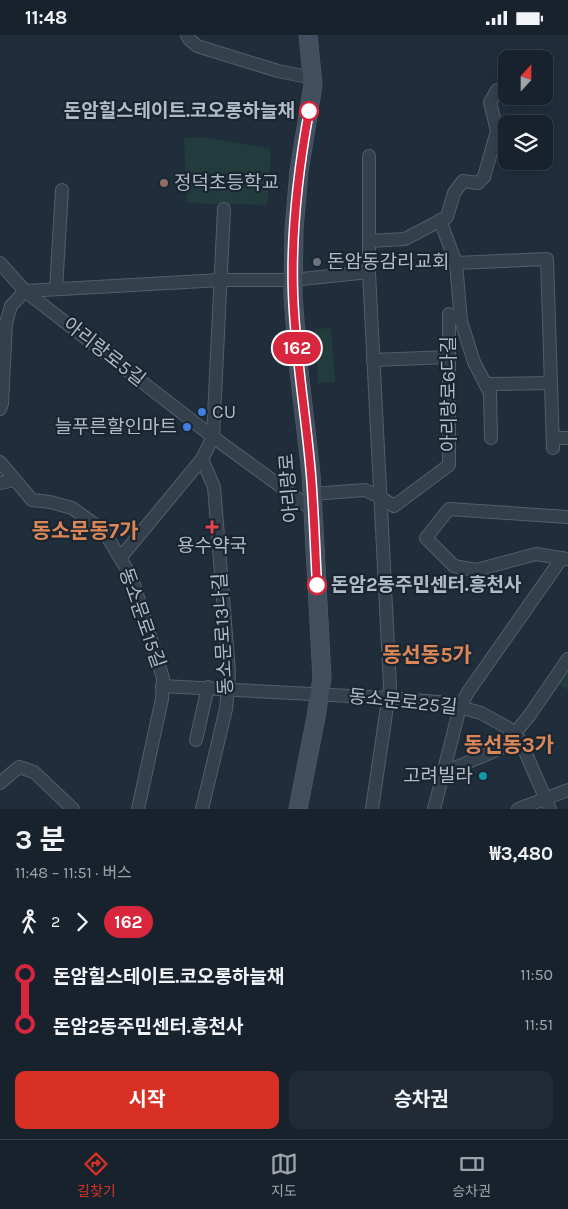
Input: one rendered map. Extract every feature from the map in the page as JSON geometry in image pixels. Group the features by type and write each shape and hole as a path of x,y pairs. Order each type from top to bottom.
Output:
{"main road":[{"name":"아리랑로","path":"298,809 322,678 312,502 297,353 292,280 299,171 313,78 308,35"}],"street":[{"path":"187,35 197,46 278,71 313,78"},
{"path":"369,241 405,239 447,217 454,193 462,181 478,183 484,177 497,131 490,103 496,90 498,91"},
{"path":"369,156 369,272 390,686 372,809"},
{"path":"56,289 62,190"},
{"path":"121,557 202,459 213,437 224,209"},
{"path":"440,220 456,263 461,321 474,362 490,393 491,438"},
{"path":"456,263 547,259 553,443 568,438"},
{"name":"아리랑로5길","path":"0,263 25,291 213,437 312,502"},
{"path":"0,409 2,404 6,323 11,305 25,291 221,280 292,280 369,272"},
{"name":"아리랑로6다길","path":"380,497 394,506 449,465 448,314"},
{"path":"373,360 449,357"},
{"path":"486,384 551,383"},
{"name":"동소문로13나길","path":"202,459 214,487 228,672 226,709 202,809"},
{"name":"동소문로15길","path":"0,462 32,500 50,501 72,508 104,531 121,557 132,579 162,678 162,699 138,809"},
{"path":"0,483 15,480"},
{"path":"312,502 365,491 380,497"},
{"path":"434,809 460,707 468,692 565,558 536,554 476,570 454,565 426,538 449,509 567,517"},
{"path":"443,773 517,737 568,659"},
{"path":"162,686 228,688 320,695"},
{"path":"196,740 208,687"},
{"name":"동소문로25길","path":"320,695 450,703 480,713 508,727 517,737"},
{"path":"517,737 525,749 548,804"},
{"path":"0,783 19,767 34,772 72,809"},
{"path":"518,809 548,804 568,790"}],"green space":[{"path":"202,137 268,148 271,151 267,205 187,203 184,138"},
{"path":"331,328 335,382 318,383 315,329"},
{"path":"568,662 568,690 553,682"}],"bus line":[{"name":"162","path":"309,111 299,171 292,280 298,362 311,475 317,585"}],"place":[{"name":"돈암힐스테이트.코오롱하늘채","path":"309,111"},
{"name":"정덕초등학교","path":"164,183"},
{"name":"돈암동감리교회","path":"317,262"},
{"name":"CU","path":"202,412"},
{"name":"늘푸른할인마트","path":"187,427"},
{"name":"용수약국","path":"212,527"},
{"name":"돈암2동주민센터.흥천사","path":"317,585"},
{"name":"고려빌라","path":"483,776"}],"district":[{"name":"동소문동7가","path":"85,531"},
{"name":"동선동5가","path":"427,655"},
{"name":"동선동3가","path":"509,745"}]}
